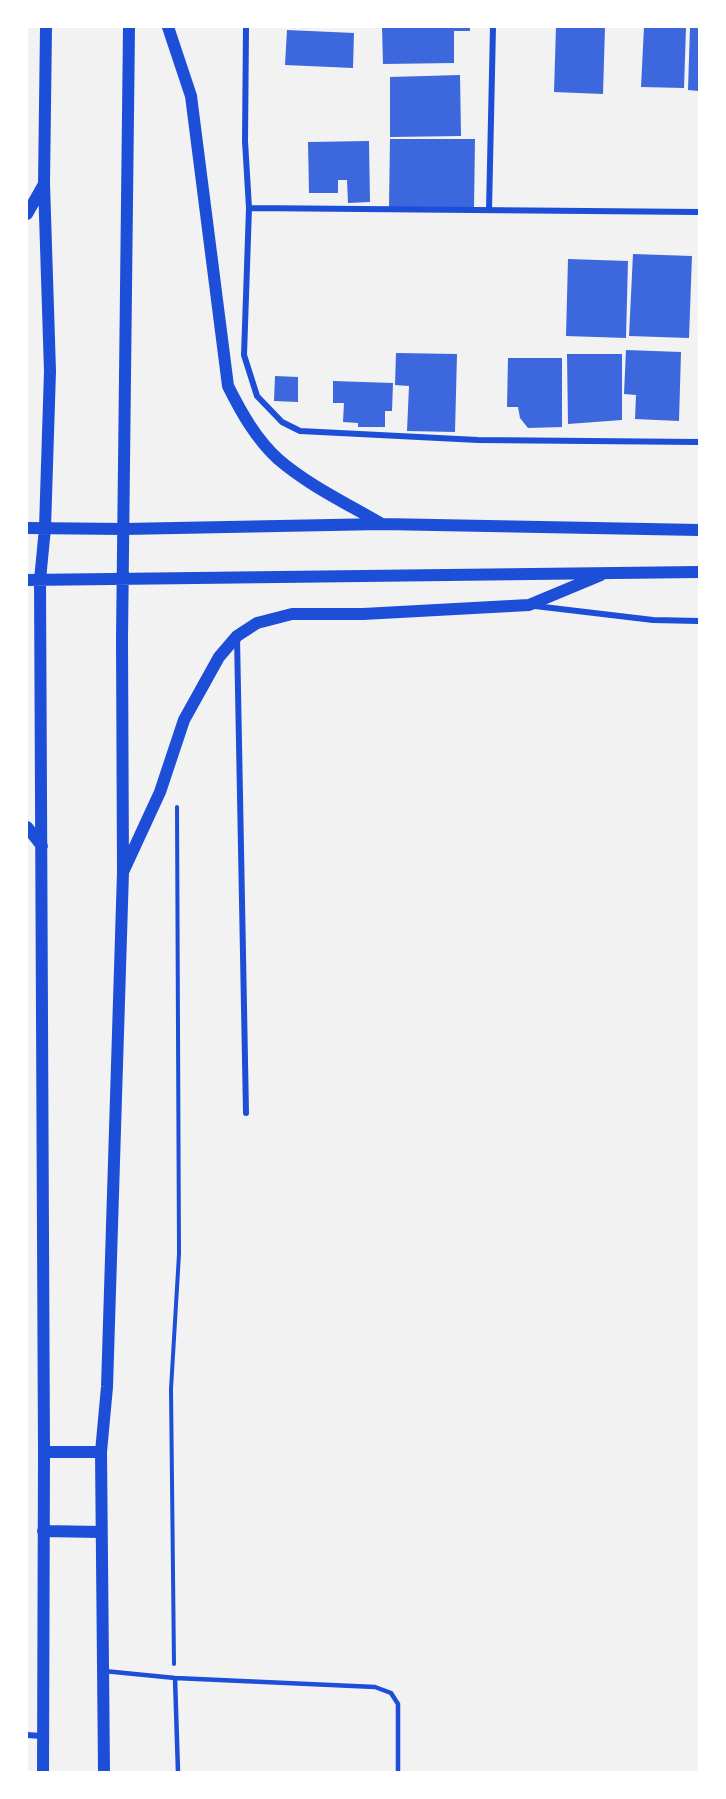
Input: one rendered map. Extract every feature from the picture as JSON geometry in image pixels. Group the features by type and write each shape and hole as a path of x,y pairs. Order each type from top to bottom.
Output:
{"main road":[{"path":"42,1772 44,1452 40,580 45,528 51,371 44,184 46,27"},
{"path":"104,1772 100,1452 107,1387 123,872 123,581 129,27"},
{"path":"168,27 191,96 228,386 246,421 277,458 325,491 382,524"},
{"path":"27,214 44,184"},
{"path":"27,528 124,529 382,524 699,530"},
{"path":"27,580 123,581 699,572"},
{"path":"123,872 160,792 184,720 219,657 237,636 257,623 292,614 363,614 529,605 607,573"},
{"path":"27,827 42,846"},
{"path":"44,1452 100,1452"},
{"path":"43,1531 101,1532"}],"street":[{"path":"246,27 245,141 249,208 244,355 257,396 282,422 300,431 478,440 699,442"},
{"path":"489,210 493,27"},
{"path":"249,208 699,212"},
{"path":"529,605 653,620 699,621"},
{"path":"237,636 246,1113"},
{"path":"27,1735 42,1736"}],"lane":[{"path":"101,1671 175,1678 375,1687 391,1693 398,1704 398,1772"},
{"path":"175,1678 178,1772"}],"path":[{"path":"175,1678 171,1389 180,1254 177,803"}],"building":[{"path":"382,27 470,27 470,31 454,31 454,63 383,64"},
{"path":"556,27 605,27 603,94 554,92"},
{"path":"644,27 686,27 684,88 641,87"},
{"path":"690,27 699,27 699,91 688,90"},
{"path":"287,30 354,33 353,68 285,65"},
{"path":"460,75 461,136 390,137 390,77"},
{"path":"390,139 475,139 474,208 389,207"},
{"path":"369,141 370,202 348,203 347,180 338,180 338,193 309,193 308,142"},
{"path":"633,254 692,256 689,338 629,336"},
{"path":"568,259 628,261 626,338 566,336"},
{"path":"626,350 681,352 679,421 635,419 636,395 624,394"},
{"path":"396,353 457,354 455,432 407,431 409,386 395,385"},
{"path":"567,354 622,354 622,420 568,424"},
{"path":"508,358 562,358 562,427 528,428 520,418 518,407 507,407"},
{"path":"275,376 298,377 298,402 274,401"},
{"path":"333,381 393,383 392,411 385,411 385,427 358,427 358,423 343,422 344,403 333,403"}]}
